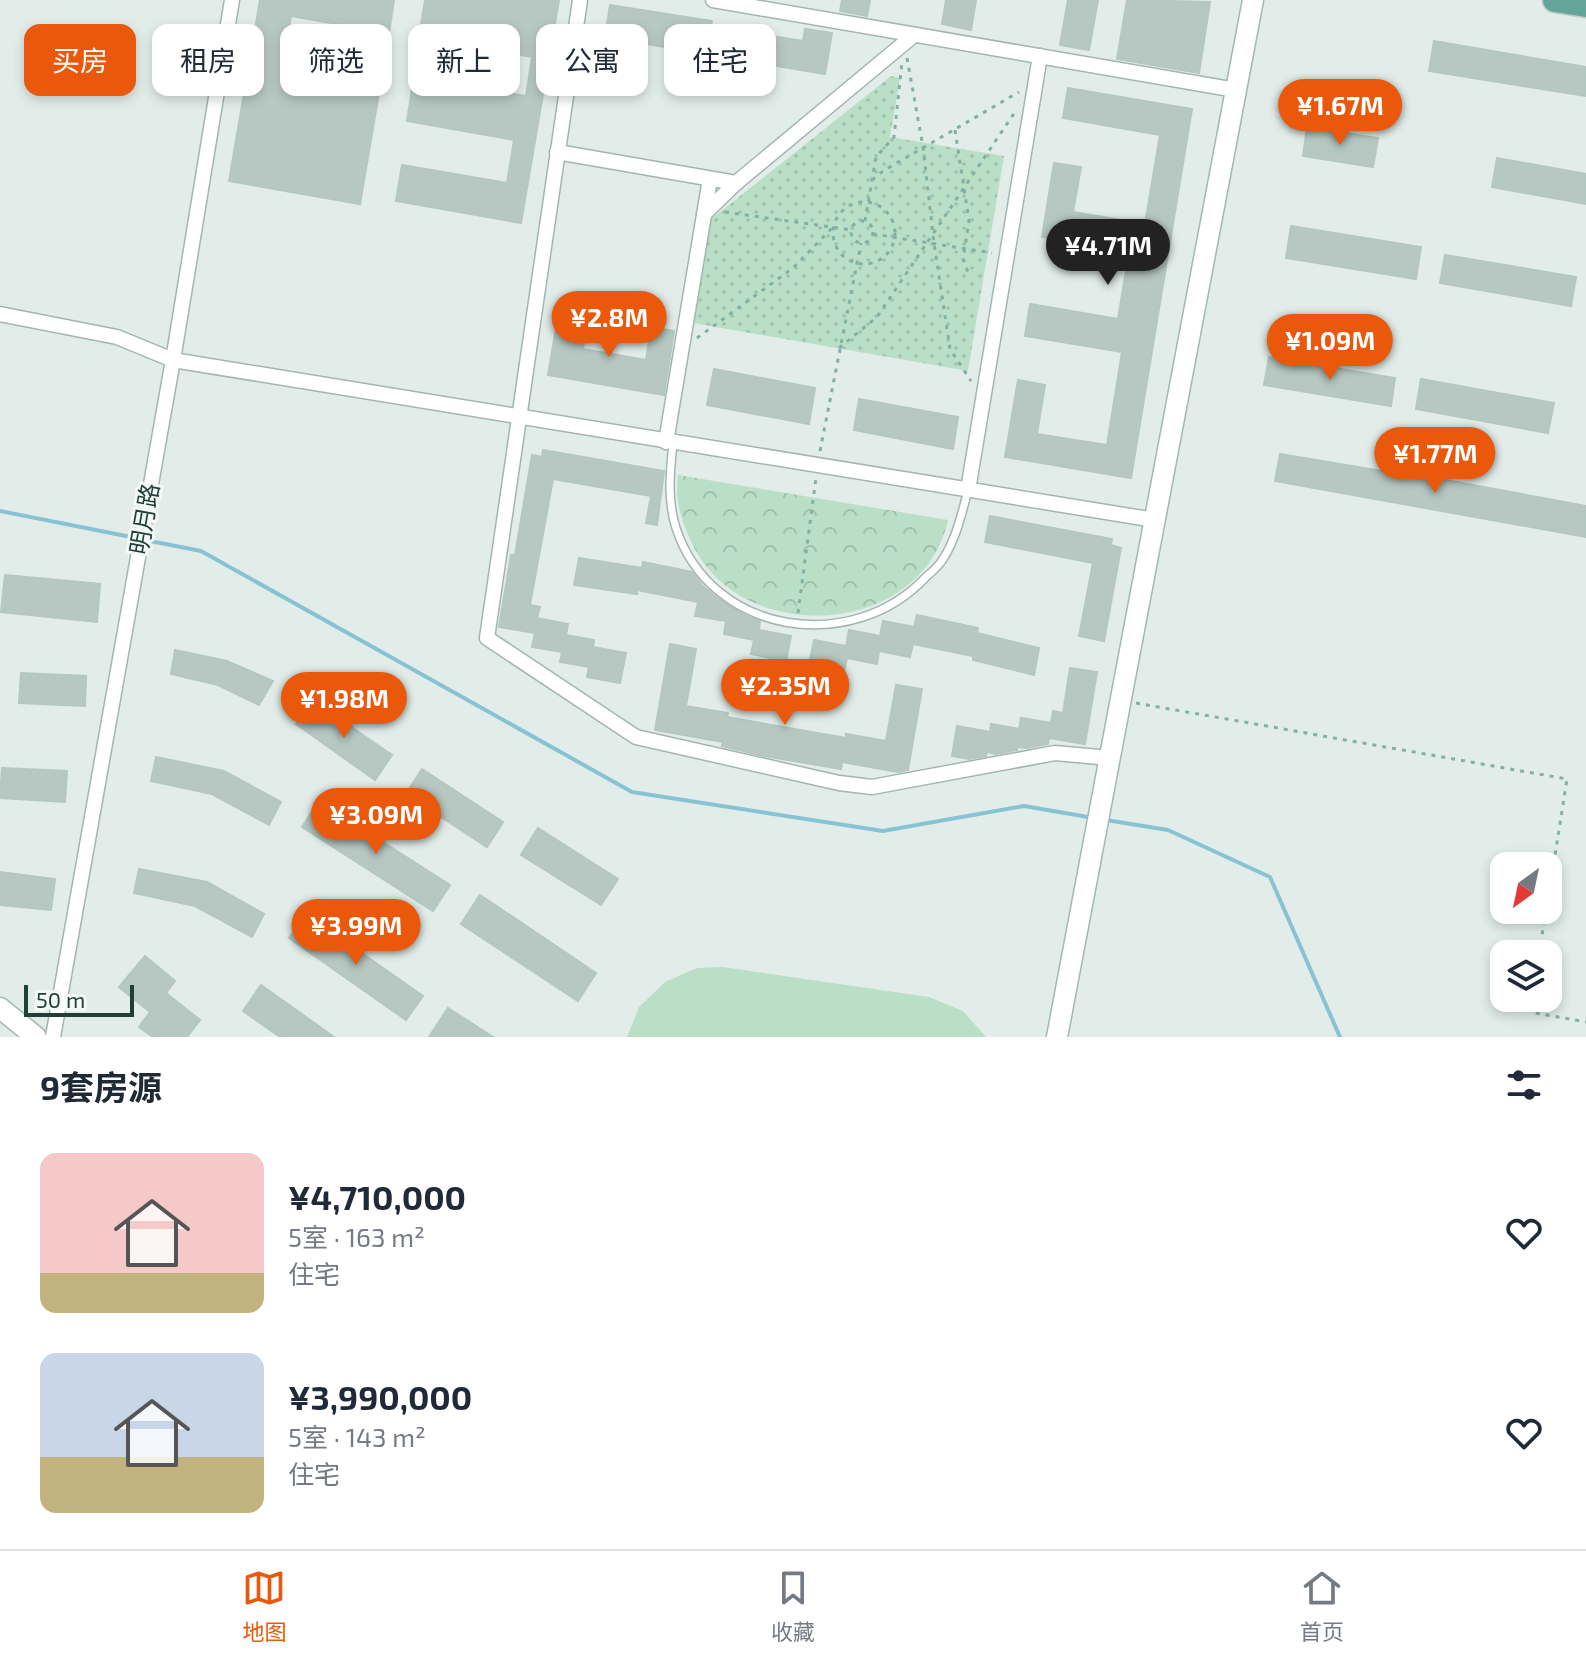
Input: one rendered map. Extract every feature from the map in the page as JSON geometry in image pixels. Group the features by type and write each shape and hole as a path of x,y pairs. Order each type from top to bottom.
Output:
{"main road":[{"path":"1555,0 1586,5"}],"street":[{"name":"明月路","path":"53,1037 173,360 232,0"},
{"path":"580,0 487,638 636,737 839,783 872,787 1055,753 1110,758"},
{"path":"713,0 909,39 1040,56 1236,90"},
{"path":"1057,1037 1253,0"},
{"path":"706,212 736,183 909,39"},
{"path":"968,490 1040,56"},
{"path":"557,152 736,183"},
{"path":"670,442 681,349 710,179"},
{"path":"0,314 117,337 173,360 1155,520"},
{"path":"0,1008 36,1037"}],"lane":[{"path":"670,442 669,480 673,517 677,530 708,583 733,604 796,625 826,625 856,620 889,608 914,591 942,560 958,526 968,490"}],"path":[{"path":"909,39 950,349 983,399"},
{"path":"865,221 876,157 894,137 909,39"},
{"path":"872,180 1036,82"},
{"path":"839,348 877,317 1019,107"},
{"path":"955,129 969,221 963,259 969,275"},
{"path":"681,349 793,268 833,227 842,210 851,205 868,203 883,208 890,216 895,237 893,246 880,261 857,264 837,250 833,227"},
{"path":"706,212 852,230"},
{"path":"865,221 871,225 873,234 868,241 861,243 853,237 852,230 858,222 865,221"},
{"path":"873,234 1007,256"},
{"path":"796,625 817,466 861,243"},
{"path":"1121,700 1567,779 1556,852"},
{"path":"1530,1012 1586,1022"}],"green space":[{"path":"891,76 900,78 890,137 1004,156 968,371 693,323 710,220"},
{"path":"678,475 948,520 931,559 903,589 867,607 827,615 785,613 746,599 714,575 683,523 678,500"},
{"path":"723,967 929,997 963,1011 986,1037 627,1037 639,1007 665,982 697,968"}],"building":[{"path":"260,0 394,0 390,24 337,24 291,16 290,24 280,24 280,96 378,96 360,204 229,181 244,96 264,96 264,24 256,24"},
{"path":"425,0 559,0 555,24 536,24 536,96 543,96 521,223 396,201 402,165 507,183 514,140 407,121 411,96 526,96 532,57 520,55 520,24 421,24"},
{"path":"842,0 870,0 867,16 840,11"},
{"path":"946,0 976,0 971,30 942,24"},
{"path":"1068,0 1098,0 1089,50 1060,45"},
{"path":"1127,0 1210,2 1199,73 1117,59"},
{"path":"610,5 712,21 711,24 664,24 664,47 648,44 648,24 607,24"},
{"path":"805,29 832,33 825,74 776,66 776,37 803,41"},
{"path":"1434,41 1586,67 1586,96 1429,71"},
{"path":"1068,88 1192,109 1131,478 1005,457 1018,380 1045,385 1037,434 1107,445 1122,352 1025,336 1030,304 1118,319 1129,252 1042,237 1054,163 1081,167 1073,212 1145,224 1160,135 1063,118"},
{"path":"1307,127 1378,138 1373,167 1303,156"},
{"path":"1497,158 1586,174 1586,204 1492,187"},
{"path":"1291,226 1421,247 1416,279 1286,258"},
{"path":"1445,255 1576,277 1571,306 1440,283"},
{"path":"559,311 588,316 583,349 646,360 651,327 674,331 664,395 548,375"},
{"path":"1269,357 1395,378 1391,406 1264,385"},
{"path":"714,369 815,388 809,424 707,405"},
{"path":"1421,379 1554,403 1548,433 1416,409"},
{"path":"859,399 958,417 953,449 854,430"},
{"path":"543,450 664,471 657,525 646,523 651,496 553,479 530,605 540,607 537,618 568,624 566,635 594,640 593,647 626,653 620,683 587,677 589,667 560,662 562,652 532,647 535,633 499,627 532,455 542,457"},
{"path":"1280,454 1419,475 1586,506 1586,537 1275,481"},
{"path":"990,516 1112,539 1111,545 1121,548 1104,641 1079,636 1093,563 985,542"},
{"path":"579,558 642,568 643,562 692,572 716,597 760,621 759,630 791,636 786,661 751,654 754,640 724,634 726,621 695,616 698,602 637,590 637,594 574,585"},
{"path":"5,575 100,584 97,622 1,612"},
{"path":"917,615 978,628 977,633 1039,648 1034,675 973,660 973,656 913,644 910,657 879,651 877,664 847,658 844,672 809,665 814,640 846,646 849,630 880,636 883,621 914,627"},
{"path":"670,644 696,649 686,706 728,713 727,717 846,738 846,734 886,741 896,685 922,689 908,770 898,772 842,762 841,769 764,756 722,746 723,742 655,730"},
{"path":"175,650 227,661 273,681 259,705 218,685 171,674"},
{"path":"1070,668 1097,672 1085,744 1049,738 1048,744 1017,747 1017,750 996,754 987,752 986,756 969,759 952,756 957,726 990,732 991,724 1019,729 1021,718 1051,723 1053,711 1063,713"},
{"path":"21,673 86,676 85,706 19,703"},
{"path":"312,700 392,755 375,780 296,724"},
{"path":"156,757 224,771 281,802 269,825 212,794 151,781"},
{"path":"2,768 67,771 65,802 0,798"},
{"path":"422,769 503,822 487,847 406,794"},
{"path":"319,801 450,885 433,911 302,827"},
{"path":"538,828 618,879 601,905 521,855"},
{"path":"139,869 207,882 264,914 252,937 195,906 134,893"},
{"path":"0,872 55,879 51,910 0,905"},
{"path":"480,895 596,973 578,1001 461,924"},
{"path":"306,914 423,996 406,1020 289,938"},
{"path":"145,956 175,981 166,993 200,1020 187,1037 153,1037 139,1027 150,1012 119,987"},
{"path":"261,985 334,1037 280,1037 243,1011"},
{"path":"448,1008 493,1037 429,1037"}],"waterway":[{"path":"0,511 136,538"},
{"path":"145,540 201,551 632,792 883,831 1024,806 1094,818"},
{"path":"1106,820 1168,830 1270,877 1340,1037"}]}
